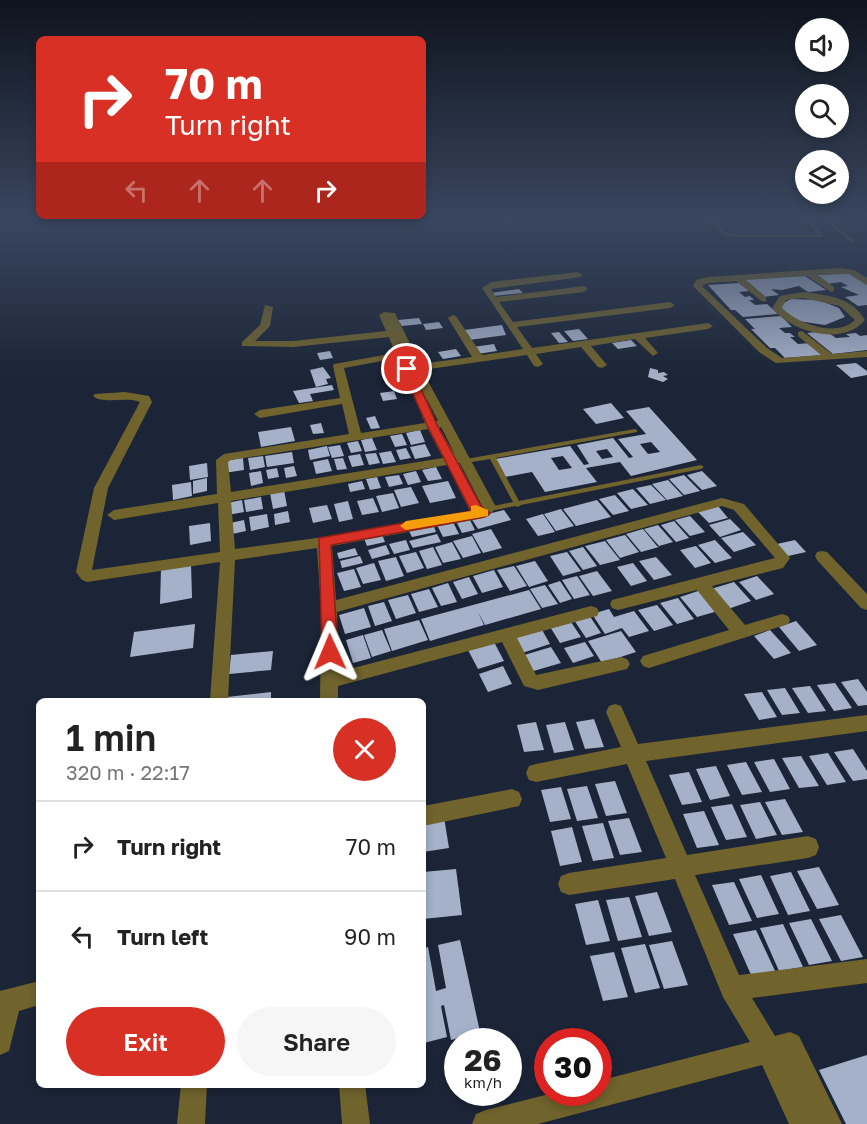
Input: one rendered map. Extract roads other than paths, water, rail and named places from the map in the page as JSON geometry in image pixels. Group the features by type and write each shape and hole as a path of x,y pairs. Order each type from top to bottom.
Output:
{"street":[{"path":"819,272 699,282 697,286 773,358 787,361 867,354"},
{"path":"849,272 867,282"},
{"path":"809,273 831,289"},
{"path":"538,364 486,290 488,285 578,275"},
{"path":"738,278 763,299"},
{"path":"493,300 584,290"},
{"path":"852,309 858,314 860,320 857,325 833,330 799,324 780,313 777,308 783,298 803,295 830,299 852,309 867,307"},
{"path":"512,325 670,305"},
{"path":"268,307 266,326 246,342 254,345 274,345 395,333 406,353 432,425 461,460"},
{"path":"453,318 479,359"},
{"path":"412,368 708,326"},
{"path":"802,334 831,358"},
{"path":"637,336 653,352"},
{"path":"583,343 602,365"},
{"path":"356,438 337,368 339,364 406,353"},
{"path":"412,368 445,423 461,460 476,509 486,510"},
{"path":"99,396 136,395 145,398 146,402 101,488 84,572 87,576 324,542 486,510"},
{"path":"260,414 346,400"},
{"path":"219,698 228,557 221,463 225,458 445,423"},
{"path":"114,515 461,460"},
{"path":"329,608 722,502 732,503 782,555 782,562 701,585 618,604"},
{"path":"324,542 332,685 506,634 591,612"},
{"path":"822,556 867,604"},
{"path":"701,585 741,632"},
{"path":"649,661 782,620"},
{"path":"506,634 530,681 538,682 621,664"},
{"path":"615,712 732,987 779,1047 828,1124"},
{"path":"536,773 633,754 867,723"},
{"path":"426,815 512,799"},
{"path":"569,884 808,847"},
{"path":"732,987 867,971"},
{"path":"0,1042 4,1002 36,994"},
{"path":"486,1124 779,1047"},
{"path":"779,1047 803,1124"},
{"path":"191,1124 194,1088"},
{"path":"352,1088 356,1124"}],"lane":[{"path":"461,460 492,457 635,431"},
{"path":"492,457 518,505"},
{"path":"486,510 700,467"}]}
